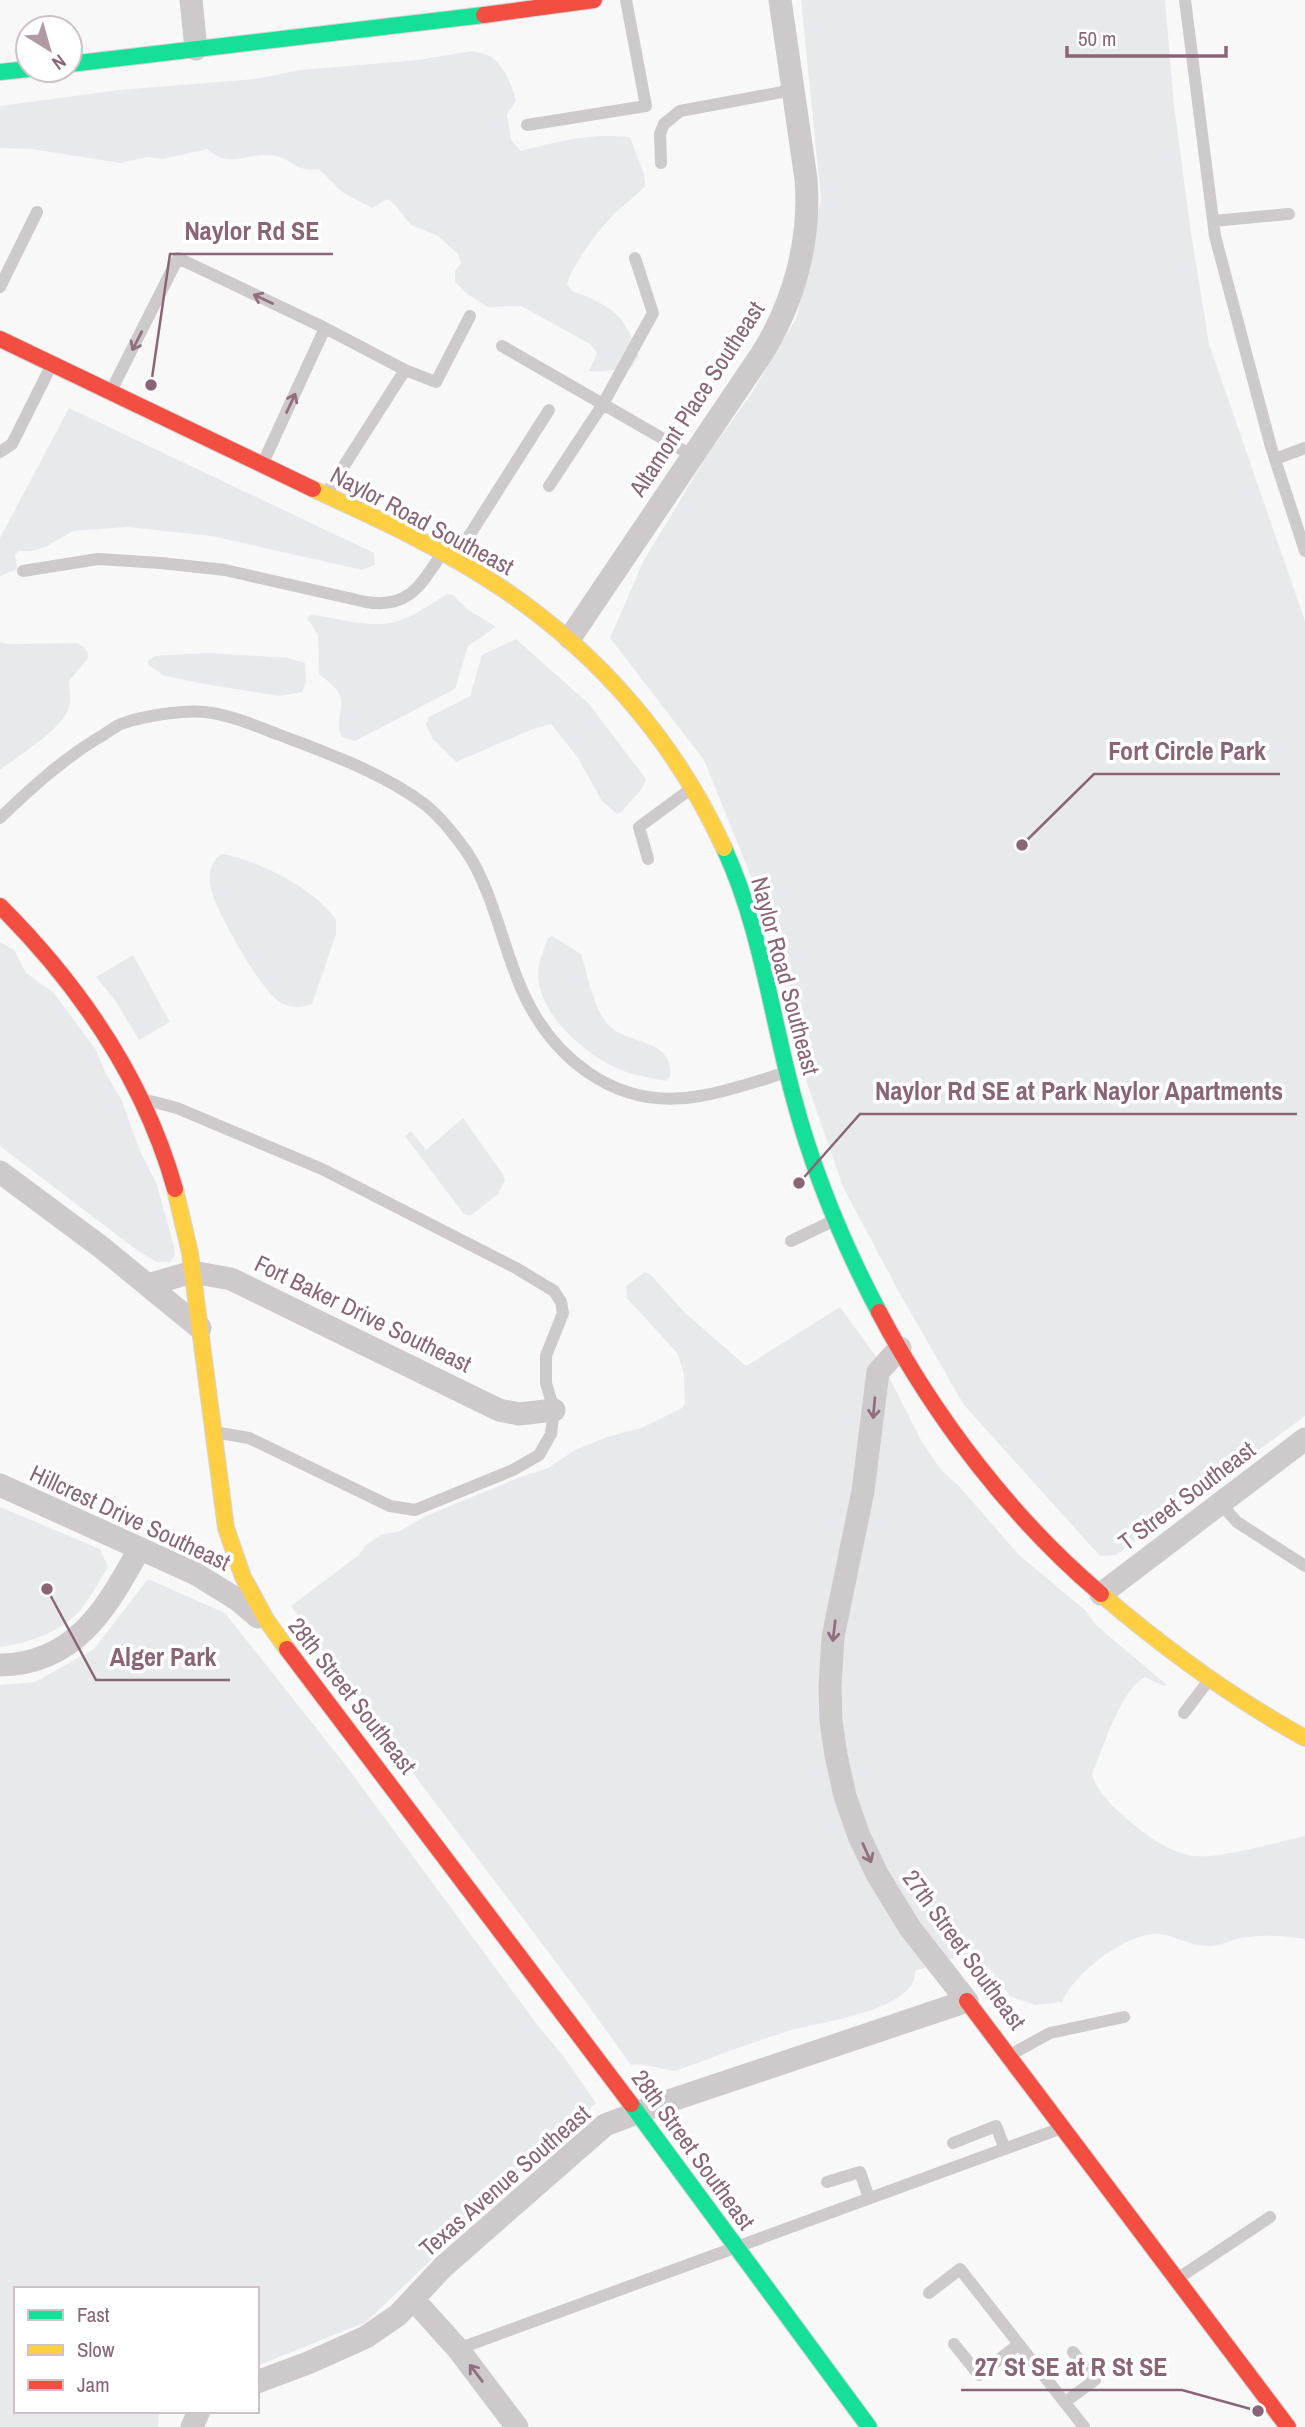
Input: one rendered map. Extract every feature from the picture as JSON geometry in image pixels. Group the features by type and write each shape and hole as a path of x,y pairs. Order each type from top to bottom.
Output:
{"street":[{"path":"191,0 196,49"},
{"path":"84,62 594,0"},
{"name":"Altamont Place Southeast","path":"570,638 772,337 783,316 793,286 803,246 807,204 780,0"},
{"name":"Naylor Road Southeast","path":"0,339 449,555 500,586 570,638 626,695 661,740 692,788 719,838 746,904 762,957 801,1123 836,1220 857,1269 900,1348 940,1410 991,1478 1043,1538 1101,1594 1150,1637 1209,1679 1305,1738"},
{"name":"28th Street Southeast","path":"0,906 44,949 108,1036 141,1098 171,1172 182,1213 192,1272 226,1528 232,1552 247,1587 269,1626 390,1782 869,2427"},
{"path":"0,1172 200,1328"},
{"name":"Fort Baker Drive Southeast","path":"148,1285 192,1272 231,1279 499,1410 519,1413 554,1410"},
{"name":"27th Street Southeast","path":"900,1348 878,1372 865,1479 834,1629 831,1721 845,1796 867,1855 898,1911 1288,2427"},
{"name":"T Street Southeast","path":"1101,1594 1305,1439"},
{"name":"Hillcrest Drive Southeast","path":"0,1485 197,1574 238,1600 269,1626"},
{"path":"197,1574 213,1567 222,1557 226,1528"},
{"path":"0,1665 33,1660 64,1646 80,1635 95,1622 113,1597 139,1549"},
{"name":"Texas Avenue Southeast","path":"259,2381 366,2337 398,2315 443,2267 605,2125 967,2001"},
{"path":"413,2299 458,2349 517,2427"},
{"path":"1297,2427 1305,2421"}],"lane":[{"path":"460,0 462,18"},
{"path":"527,125 646,106 626,0"},
{"path":"1185,0 1214,236 1275,459 1305,551"},
{"path":"661,163 660,134 664,124 680,111 793,90"},
{"path":"0,286 37,212"},
{"path":"1213,221 1289,214"},
{"path":"111,391 178,258 325,328 405,370 436,382 470,316"},
{"path":"549,486 603,404 653,313 635,258"},
{"path":"262,465 325,328"},
{"path":"502,346 693,456"},
{"path":"0,452 12,444 53,364"},
{"path":"326,495 405,370"},
{"path":"23,570 98,559 161,563 225,570 366,602 388,604 408,597 449,555 549,411"},
{"path":"1275,459 1305,448"},
{"path":"0,818 36,783 79,749 121,724 159,715 204,712 242,721 325,752 396,785 426,805 451,831 474,866 518,981 539,1024 562,1053 589,1074 624,1091 660,1098 698,1097 787,1072"},
{"path":"648,859 639,827 692,788"},
{"path":"141,1098 177,1108 322,1169 516,1268 554,1291 564,1313 546,1356 547,1383 554,1410 551,1434 539,1455 513,1470 415,1510 390,1506 249,1438 214,1432"},
{"path":"792,1241 836,1220"},
{"path":"1220,1503 1237,1522 1305,1566"},
{"path":"1184,1713 1209,1679"},
{"path":"1009,2056 1050,2033 1124,2017"},
{"path":"953,2143 996,2126 1005,2149"},
{"path":"458,2349 1063,2128"},
{"path":"827,2182 860,2172 869,2198"},
{"path":"1177,2279 1270,2217"},
{"path":"929,2293 960,2269 1065,2402 1080,2426"},
{"path":"954,2344 979,2375 1019,2344"},
{"path":"1065,2402 1095,2380 1073,2352"}],"shaded area":[{"path":"801,0 1165,0 1174,106 1209,344 1305,621 1305,1416 1116,1555 1100,1556 964,1405 900,1294 843,1187 797,1054 773,931 704,760 610,638 644,560 705,459 753,391 797,317 821,199"},
{"path":"473,51 490,56 500,65 513,89 516,101 507,114 511,140 521,151 575,139 630,137 644,174 645,186 616,212 595,236 575,266 567,284 573,292 595,300 609,309 625,325 639,356 632,367 624,371 589,371 597,353 590,344 521,306 488,307 467,294 455,282 455,271 461,263 458,254 438,236 411,225 387,199 372,208 342,192 319,169 305,169 272,155 223,158 208,149 163,159 147,157 120,163 32,149 0,148 0,106 119,90 255,79 301,70 418,60"},
{"path":"69,408 374,553 375,565 362,570 212,536 127,527 73,531 47,546 32,551 19,551 15,555 15,570 0,576 0,538"},
{"path":"447,594 453,595 467,609 496,627 468,646 455,689 355,741 342,737 339,727 340,696 319,674 318,635 308,619 310,615 365,624 387,623 411,616"},
{"path":"516,639 589,704 646,779 622,812 617,814 602,801 578,758 551,724 456,762 432,738 426,725 429,717 470,696 482,655"},
{"path":"0,642 77,643 86,649 88,658 69,681 70,703 61,721 41,740 0,770"},
{"path":"208,653 289,658 305,663 306,682 302,692 279,696 165,676 148,665 148,661 155,656"},
{"path":"222,854 252,862 285,878 315,897 336,920 336,934 312,1004 296,1007 281,1003 263,984 240,950 211,888 211,869"},
{"path":"552,936 581,954 594,997 605,1021 624,1035 646,1043 664,1054 669,1064 670,1077 666,1081 610,1065 581,1045 556,1020 541,990 538,975 543,951 548,938"},
{"path":"0,942 14,950 26,973 53,992 96,1050 122,1101 140,1151 157,1185 174,1247 175,1255 170,1262 157,1262 138,1251 0,1146"},
{"path":"133,955 170,1022 139,1040 115,1000 96,977"},
{"path":"463,1118 505,1180 498,1194 470,1216 463,1213 405,1136 411,1131 426,1150"},
{"path":"645,1272 651,1275 685,1313 746,1366 840,1307 885,1369 922,1442 942,1471 958,1485 1018,1554 1085,1610 1097,1626 1167,1685 1163,1686 1145,1677 1136,1684 1120,1707 1092,1774 1102,1793 1143,1832 1167,1847 1194,1856 1218,1855 1305,1836 1305,1939 1258,1936 1210,1946 1164,1935 1145,1935 1117,1947 1089,1967 1062,2002 1035,2005 1010,1996 991,1970 966,1954 915,1971 912,1984 901,1996 865,2012 792,2030 675,2071 631,2065 291,1606 381,1535 400,1531 428,1515 548,1468 575,1450 607,1437 642,1428 682,1408 685,1403 684,1375 678,1354 627,1298 626,1286"},
{"path":"0,1507 100,1549 108,1567 82,1608 65,1624 22,1643 0,1647"},
{"path":"148,1579 225,1613 347,1767 596,2103 366,2322 259,2365 259,2287 14,2287 14,2413 159,2413 158,2427 0,2427 0,1685 35,1682 94,1649"}],"traffic: fast":[{"path":"84,62 484,15"},
{"path":"0,72 14,70"},
{"path":"724,848 737,878 756,940 786,1067 820,1181 853,1261 879,1312"},
{"path":"631,2104 869,2427"}],"traffic: slow":[{"path":"313,489 460,562 541,616 604,673 633,704 683,773 724,848"},
{"path":"175,1189 190,1253 226,1528 243,1577 267,1621 287,1649"},
{"path":"1101,1594 1199,1671 1305,1738"}],"traffic: jam":[{"path":"484,15 594,0"},
{"path":"0,339 313,489"},
{"path":"0,906 57,968 106,1036 146,1110 175,1189"},
{"path":"879,1312 924,1389 977,1464 1036,1533 1101,1594"},
{"path":"287,1649 631,2104"},
{"path":"967,2001 1288,2427"}],"place":[{"name":"Naylor Rd SE","path":"151,385"},
{"name":"Fort Circle Park","path":"1022,845"},
{"name":"Naylor Rd SE at Park Naylor Apartments","path":"799,1183"},
{"name":"Alger Park","path":"47,1589"},
{"name":"27 St SE at R St SE","path":"1258,2411"}]}
